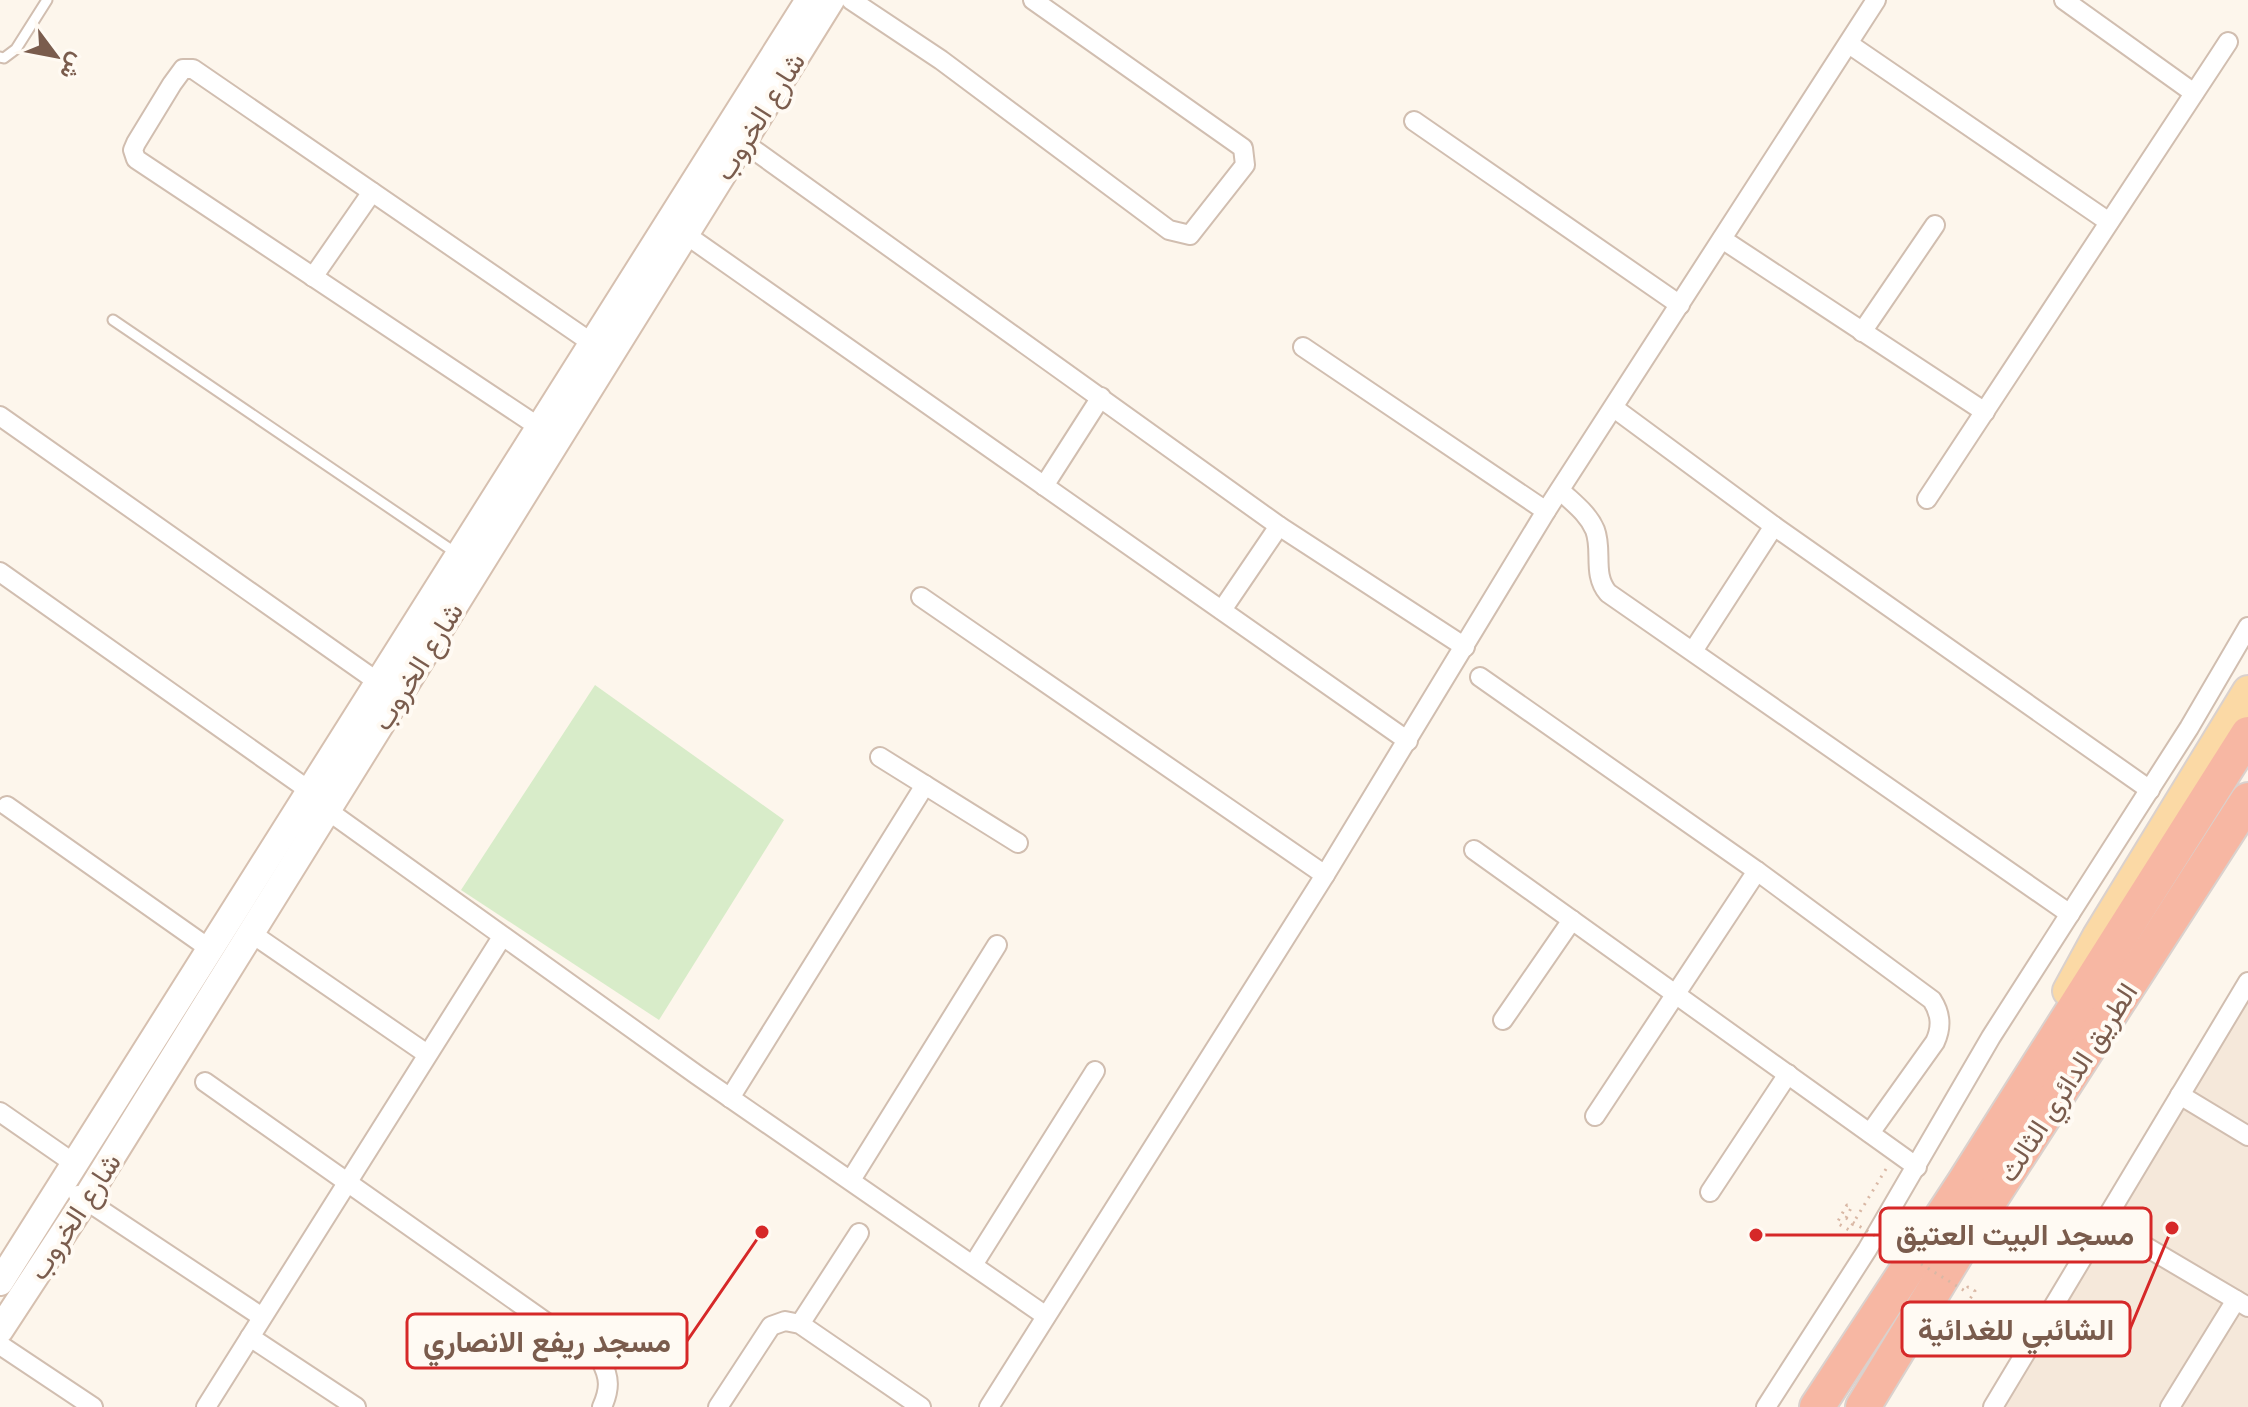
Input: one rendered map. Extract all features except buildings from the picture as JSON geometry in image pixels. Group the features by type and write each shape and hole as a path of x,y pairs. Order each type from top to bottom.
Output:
{"highway":[{"name":"الطريق الدائري الثالث","path":"1817,1407 1964,1183 2248,734"},
{"name":"الطريق الدائري الثالث","path":"1863,1407 1975,1223 2248,800"}],"main road":[{"name":"شارع الخروب","path":"0,1330 251,933 378,682 809,0"},
{"name":"شارع الخروب","path":"0,1282 210,949 318,800 685,234 831,0"},
{"path":"1964,1183 2098,936 2248,691"},
{"path":"2073,1073 2248,825"}],"street":[{"path":"851,0 941,60 1169,230 1190,235 1245,165 1243,148 1033,0"},
{"path":"989,1407 1325,875 1546,511 1876,0"},
{"path":"2064,0 2194,93"},
{"path":"1927,499 2228,42"},
{"path":"1849,44 2109,222"},
{"path":"539,427 136,159 133,155 136,143 172,84 183,69 193,69 592,343"},
{"path":"1414,121 1680,305"},
{"path":"743,142 1279,526 1465,647"},
{"path":"313,277 372,192"},
{"path":"1862,332 1935,225"},
{"path":"685,234 1408,741"},
{"path":"1722,239 1985,412"},
{"path":"1303,347 1546,511"},
{"path":"1044,486 1101,397"},
{"path":"1614,408 1774,526 2150,790"},
{"path":"0,416 378,682"},
{"path":"1560,490 1593,526 1598,540 1599,572 1608,593 2070,914"},
{"path":"1222,610 1279,526"},
{"path":"1693,651 1774,526"},
{"path":"0,572 318,800 502,937 1046,1316"},
{"path":"921,597 1325,875"},
{"path":"1766,1407 1867,1250 1991,1037 2189,728 2248,627"},
{"path":"1480,677 1926,994 1937,1008 1940,1025 1935,1042 1870,1133"},
{"path":"880,757 1018,843"},
{"path":"730,1098 925,785"},
{"path":"7,806 210,949"},
{"path":"1474,850 1917,1167"},
{"path":"1595,1116 1757,871"},
{"path":"1503,1020 1572,920"},
{"path":"251,933 427,1054"},
{"path":"206,1407 502,937"},
{"path":"851,1180 997,945"},
{"path":"1993,1407 2248,982"},
{"path":"973,1265 1095,1071"},
{"path":"1710,1192 1788,1074"},
{"path":"205,1082 601,1361 608,1375 609,1391 602,1407"},
{"path":"2180,1095 2248,1136"},
{"path":"0,1112 68,1174 85,1200 262,1317"},
{"path":"2104,1222 2242,1303 2170,1407"},
{"path":"800,1324 859,1233"},
{"path":"718,1407 771,1326 785,1321 800,1324 921,1407"},
{"path":"250,1337 356,1407"},
{"path":"0,1345 93,1407"}],"lane":[{"path":"0,57 4,58 16,49 47,0"},
{"path":"113,320 459,555"}],"path":[{"path":"1896,1152 1849,1230 1837,1223 1847,1205 1851,1208 1846,1218 1965,1291 1968,1287 1975,1291 1963,1310 2028,1349"}],"shaded area":[{"path":"2248,992 2248,1407 1992,1407"}],"green space":[{"path":"595,685 784,820 659,1020 461,890"}],"place":[{"name":"الشائبي للغدائية","path":"2172,1228"},
{"name":"مسجد ريفع الانصاري","path":"762,1232"},
{"name":"مسجد البيت العتيق","path":"1756,1235"}]}
